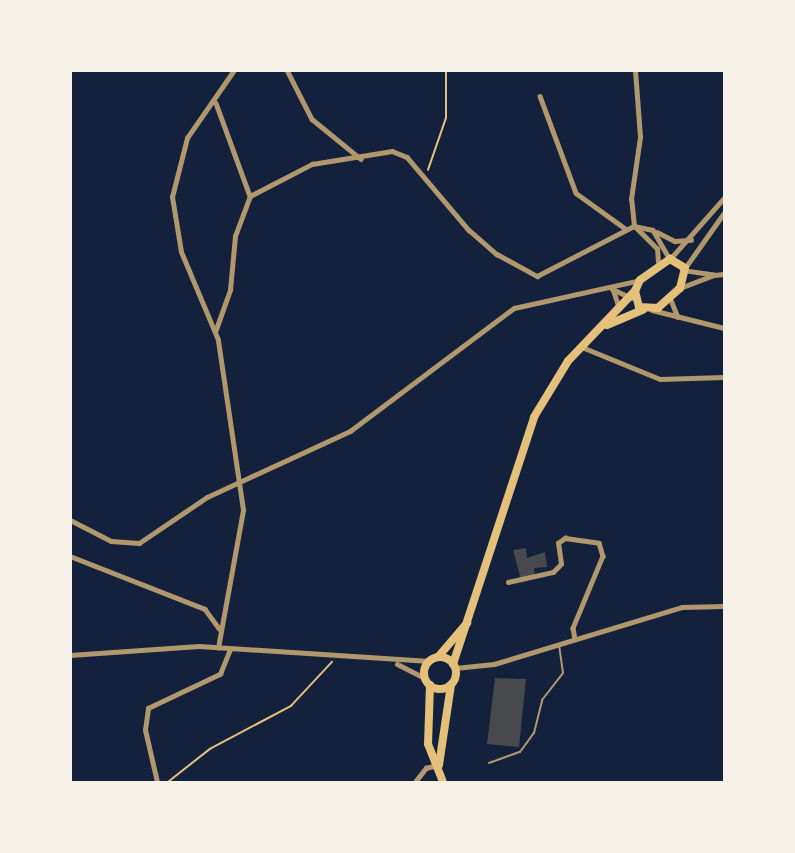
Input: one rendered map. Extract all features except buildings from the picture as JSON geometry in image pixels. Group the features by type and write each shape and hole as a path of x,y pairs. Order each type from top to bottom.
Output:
{"highway":[{"path":"439,765 454,666 534,417 582,347 633,297 640,280 658,262 670,259 685,270 680,288 671,300 605,325"},
{"path":"633,297 648,310"},
{"path":"443,783 439,765 428,744 428,682 434,659 467,623"},
{"path":"434,659 454,666"},
{"path":"428,682 438,689 451,685"}],"street":[{"path":"218,648 219,628 241,532 238,484 215,332 181,252 172,206 187,138 216,103 234,70"},
{"path":"287,70 312,119 361,159"},
{"path":"635,70 640,137 631,199 634,226 657,249 658,262"},
{"path":"540,96 576,193 626,229"},
{"path":"215,332 230,290 235,236 250,196 216,103"},
{"path":"250,196 312,164 361,159 392,151 407,157 474,234 537,276 634,226 653,230 675,241 691,240"},
{"path":"653,230 670,259 691,240 724,198"},
{"path":"714,275 685,270 724,213"},
{"path":"680,288 714,275 724,274"},
{"path":"70,520 111,541 139,543 238,484 350,431 514,308 555,295 610,288 640,280"},
{"path":"610,288 633,297"},
{"path":"610,288 620,309"},
{"path":"671,300 680,319"},
{"path":"648,310 724,328"},
{"path":"582,347 660,379 724,377"},
{"path":"508,582 554,572 561,564 558,543 565,538 599,543 603,556 573,628 575,639"},
{"path":"70,556 206,609 219,628"},
{"path":"454,666 479,668 682,607 724,606"},
{"path":"70,655 159,646 218,648 393,662 434,659"},
{"path":"157,783 144,730 148,708 220,674 231,649"},
{"path":"393,662 428,682"},
{"path":"415,783 426,768 439,765"}],"lane":[{"path":"489,763 520,752 534,733 542,700 563,673 558,644"}],"path":[{"path":"423,175 446,118 446,70"},
{"path":"168,783 210,749 291,706 324,676 333,658"}]}
